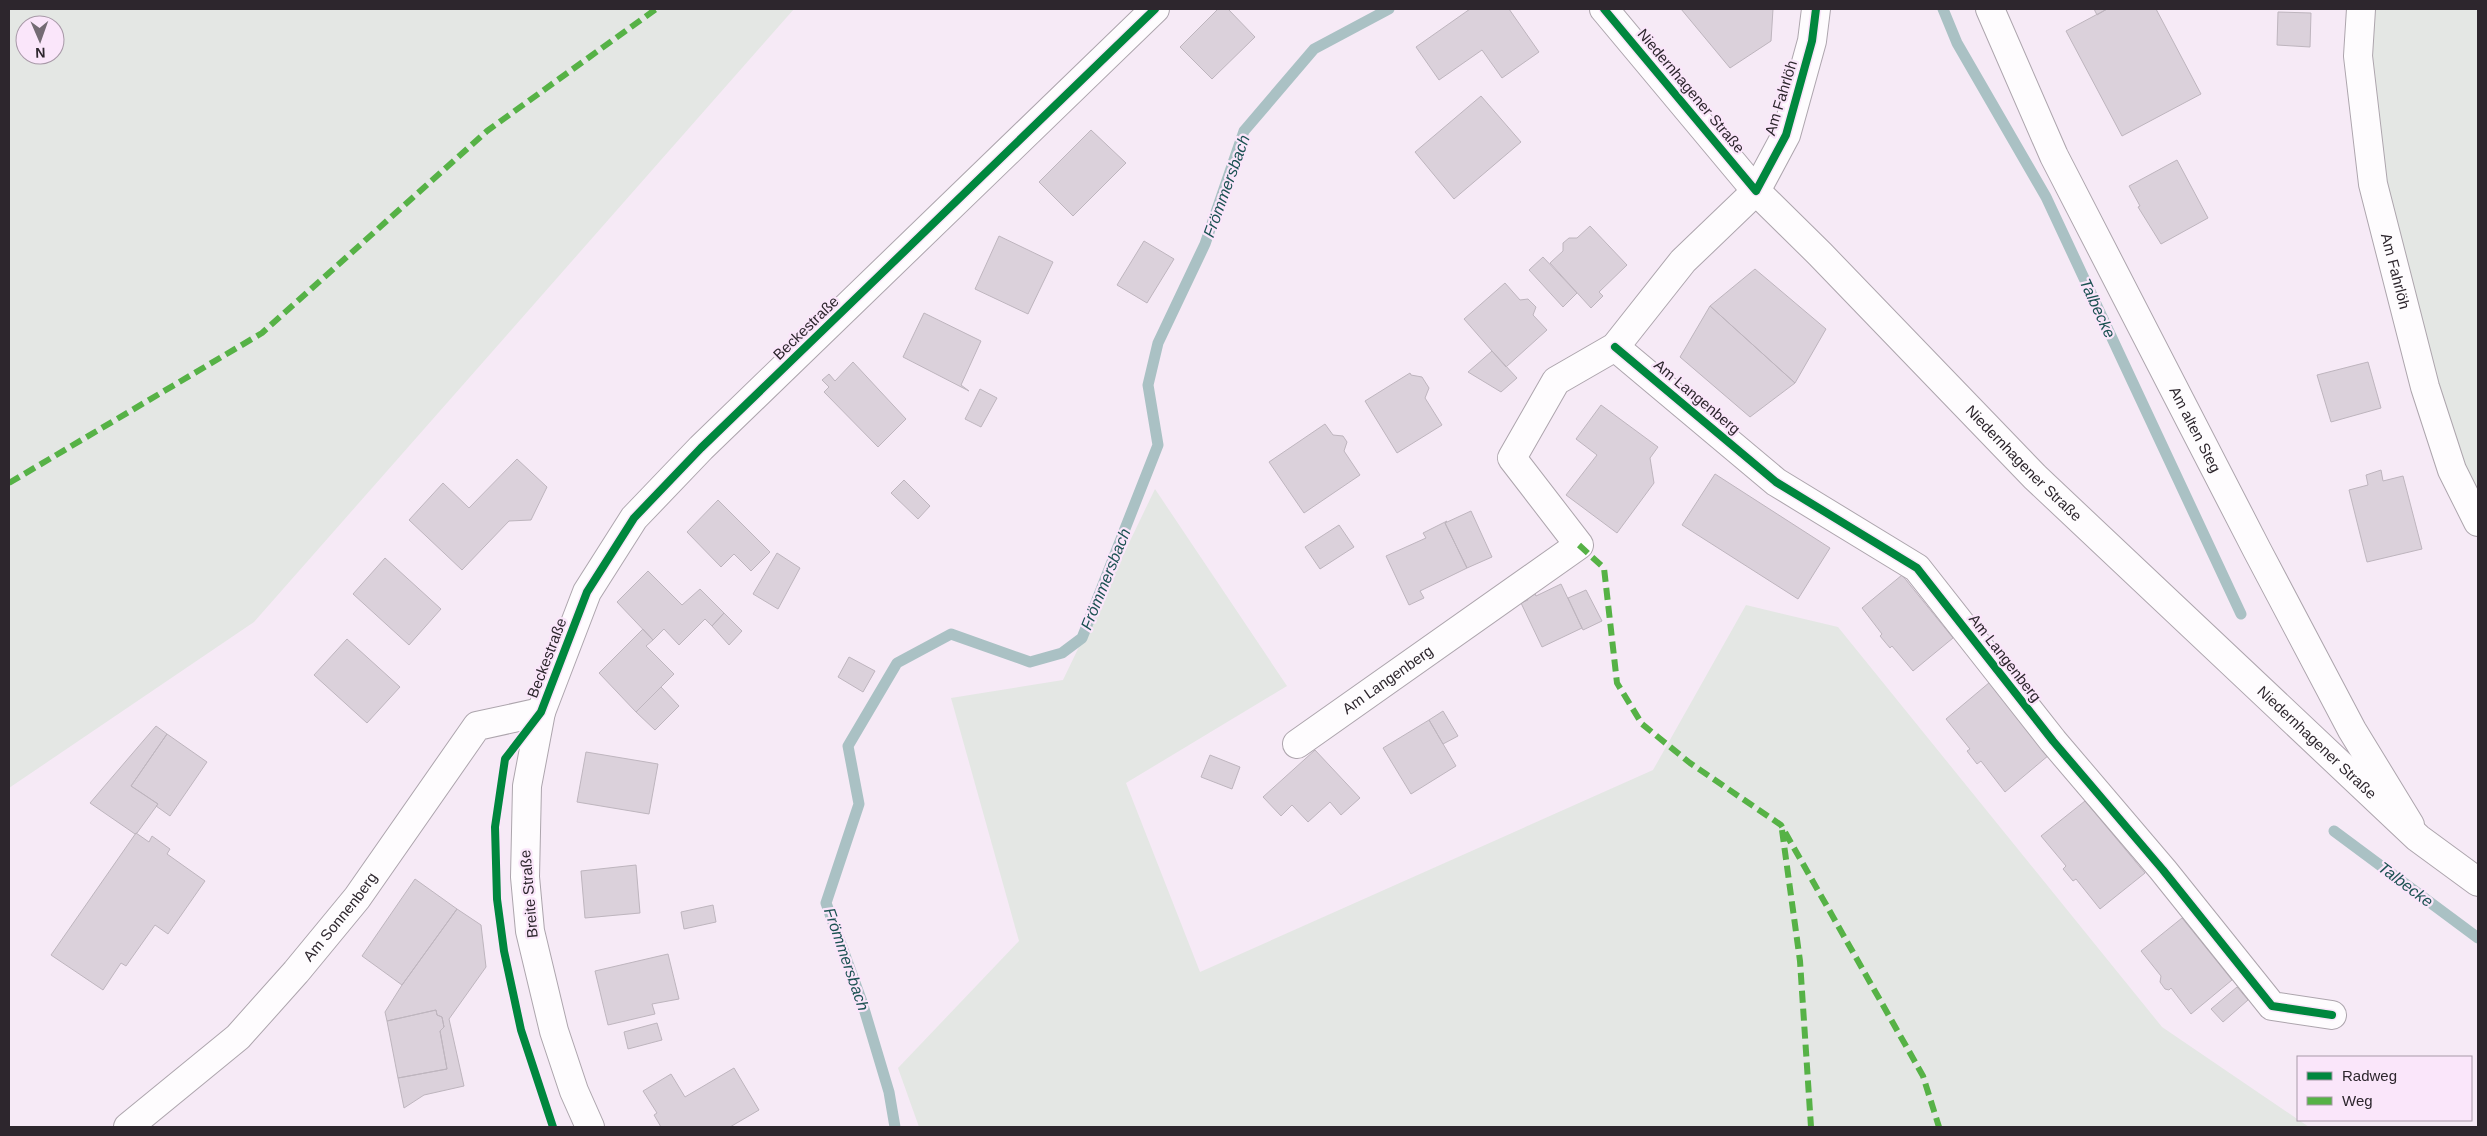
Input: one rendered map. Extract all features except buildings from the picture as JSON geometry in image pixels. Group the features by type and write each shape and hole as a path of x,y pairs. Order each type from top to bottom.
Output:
{"street":[{"name":"Beckestraße","path":"541,712 587,592 634,518 701,448 1155,9"},
{"name":"Niedernhagener Straße","path":"1604,9 1756,191 1820,254 2035,477 2418,838 2478,882"},
{"name":"Am Fahrlöh","path":"1756,191 1786,135 1812,41 1816,9"},
{"name":"Am alten Steg","path":"1990,9 2054,156 2257,550 2352,730 2418,838"},
{"name":"Am Fahrlöh","path":"2361,9 2358,56 2373,184 2425,387 2452,470 2478,522"},
{"name":"Am Langenberg","path":"1297,744 1579,545 1512,458 1556,381 1615,347 1683,261 1756,191"},
{"name":"Am Langenberg","path":"1615,347 1776,482 1917,568 2053,741 2181,892 2272,1006 2332,1015"},
{"name":"Am Sonnenberg","path":"128,1127 238,1037 296,972 357,898 477,726 541,712"},
{"name":"Breite Straße","path":"541,712 527,786 525,820 526,877 530,931 554,1030 574,1091 590,1127"}],"shaded area":[{"path":"9,9 794,9 254,622 9,788"},
{"path":"2368,9 2478,9 2478,499 2457,469 2380,180"},
{"path":"1155,489 1287,686 1126,783 1200,972 1653,770 1746,605 1838,627 2162,1027 2297,1119 2297,1121 2309,1127 919,1127 898,1068 1019,941 951,698 1063,680"}],"waterway":[{"name":"Frömmersbach","path":"895,1127 889,1092 862,1002 826,903 859,804 848,746 897,663 951,634 1030,662 1062,653 1082,638 1158,445 1148,385 1158,343 1205,244 1244,131 1314,49 1389,9"},
{"name":"Talbecke","path":"1943,9 1957,43 2046,197 2241,614"},
{"name":"Talbecke","path":"2334,831 2478,938"}],"marked path":[{"path":"9,483 262,333 487,131 656,9"},
{"path":"1579,545 1604,568 1617,683 1642,724 1690,763 1781,825 1923,1076 1939,1127"},
{"path":"1782,830 1800,961 1811,1127"}],"cycle path":[{"path":"553,1127 521,1030 504,951 497,899 495,827 505,759 541,712 587,592 634,518 701,448 1155,9"},
{"path":"1604,9 1756,191 1786,135 1812,41 1816,9"},
{"path":"1615,347 1776,482 1917,568 2053,741 2163,870 2272,1006 2332,1015"}]}
